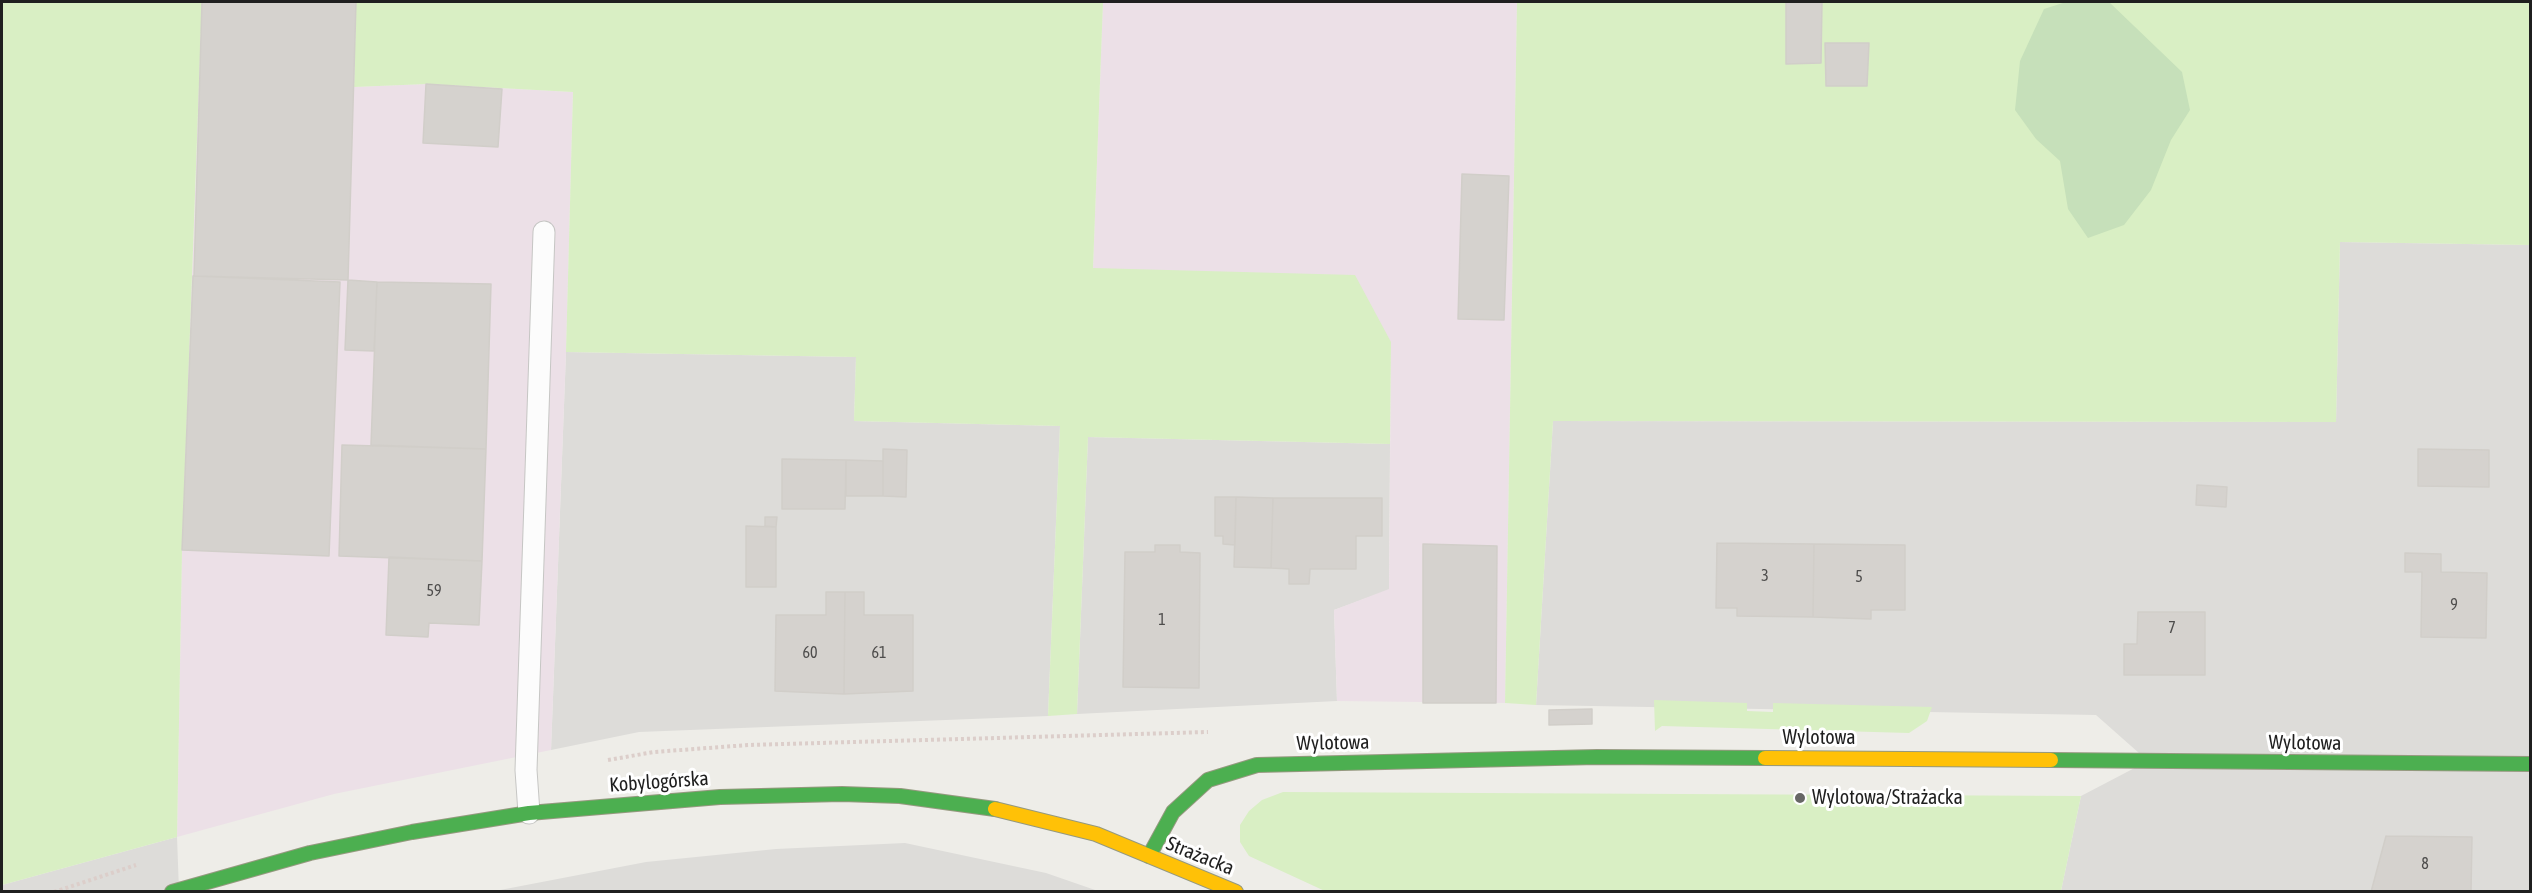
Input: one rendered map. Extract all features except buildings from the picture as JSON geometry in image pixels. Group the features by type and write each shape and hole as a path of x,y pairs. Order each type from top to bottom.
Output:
{"street":[{"name":"Wylotowa","path":"1149,856 1173,812 1208,780 1257,765 1597,757 2530,764"},
{"name":"Kobylogórska","path":"172,891 310,853 412,832 529,813 720,797 842,794 900,796 991,807 1096,834 1149,856"},
{"name":"Strażacka","path":"1149,856 1236,891"}],"lane":[{"path":"529,813 526,770 544,232"}],"shaded area":[{"path":"202,2 356,2 354,87 426,84 573,92 566,352 551,750 334,794 177,837 182,550"},
{"path":"1103,2 1517,2 1505,703 1337,701 1334,610 1389,589 1391,342 1093,268"},
{"path":"2340,242 2530,245 2530,891 2061,891 2081,796 2148,761 2096,715 1536,705 1553,421 2336,422"},
{"path":"566,352 856,357 854,421 1060,426 1048,716 639,732 551,750"},
{"path":"1088,437 1390,444 1389,590 1334,610 1337,701 1077,714"},
{"path":"177,837 179,891 2,892 2,885"},
{"path":"905,843 1046,873 1098,891 495,891 646,862 776,849"}],"green space":[{"path":"2,2 202,2 182,550 177,837 2,885"},
{"path":"356,2 1103,2 1093,268 1355,275 1391,342 1390,444 1088,437 1077,714 1048,716 1060,426 854,421 856,357 566,352 573,92 426,84 354,87"},
{"path":"1517,2 2530,2 2530,245 2340,242 2336,422 1553,421 1536,705 1505,703"},
{"path":"2066,2 2109,2 2182,72 2190,110 2171,140 2151,190 2124,225 2088,238 2068,209 2060,161 2036,139 2015,110 2020,61 2044,9"},
{"path":"1654,700 1747,703 1747,711 1773,712 1773,703 1932,707 1927,721 1909,733 1662,726 1655,731"},
{"path":"1283,792 2081,796 2061,891 1327,892 1249,856 1240,842 1240,825 1249,811 1262,800"}],"traffic: fast":[{"path":"1149,856 1173,812 1208,780 1257,765 1597,757 1765,758"},
{"path":"2051,760 2530,764"},
{"path":"172,892 310,853 412,832 529,813 720,797 842,794 900,796 995,809"}],"traffic: slow":[{"path":"1765,758 2051,760"},
{"path":"995,809 1096,834 1236,892"}],"place":[{"name":"Wylotowa/Strażacka","path":"1800,798"}]}
